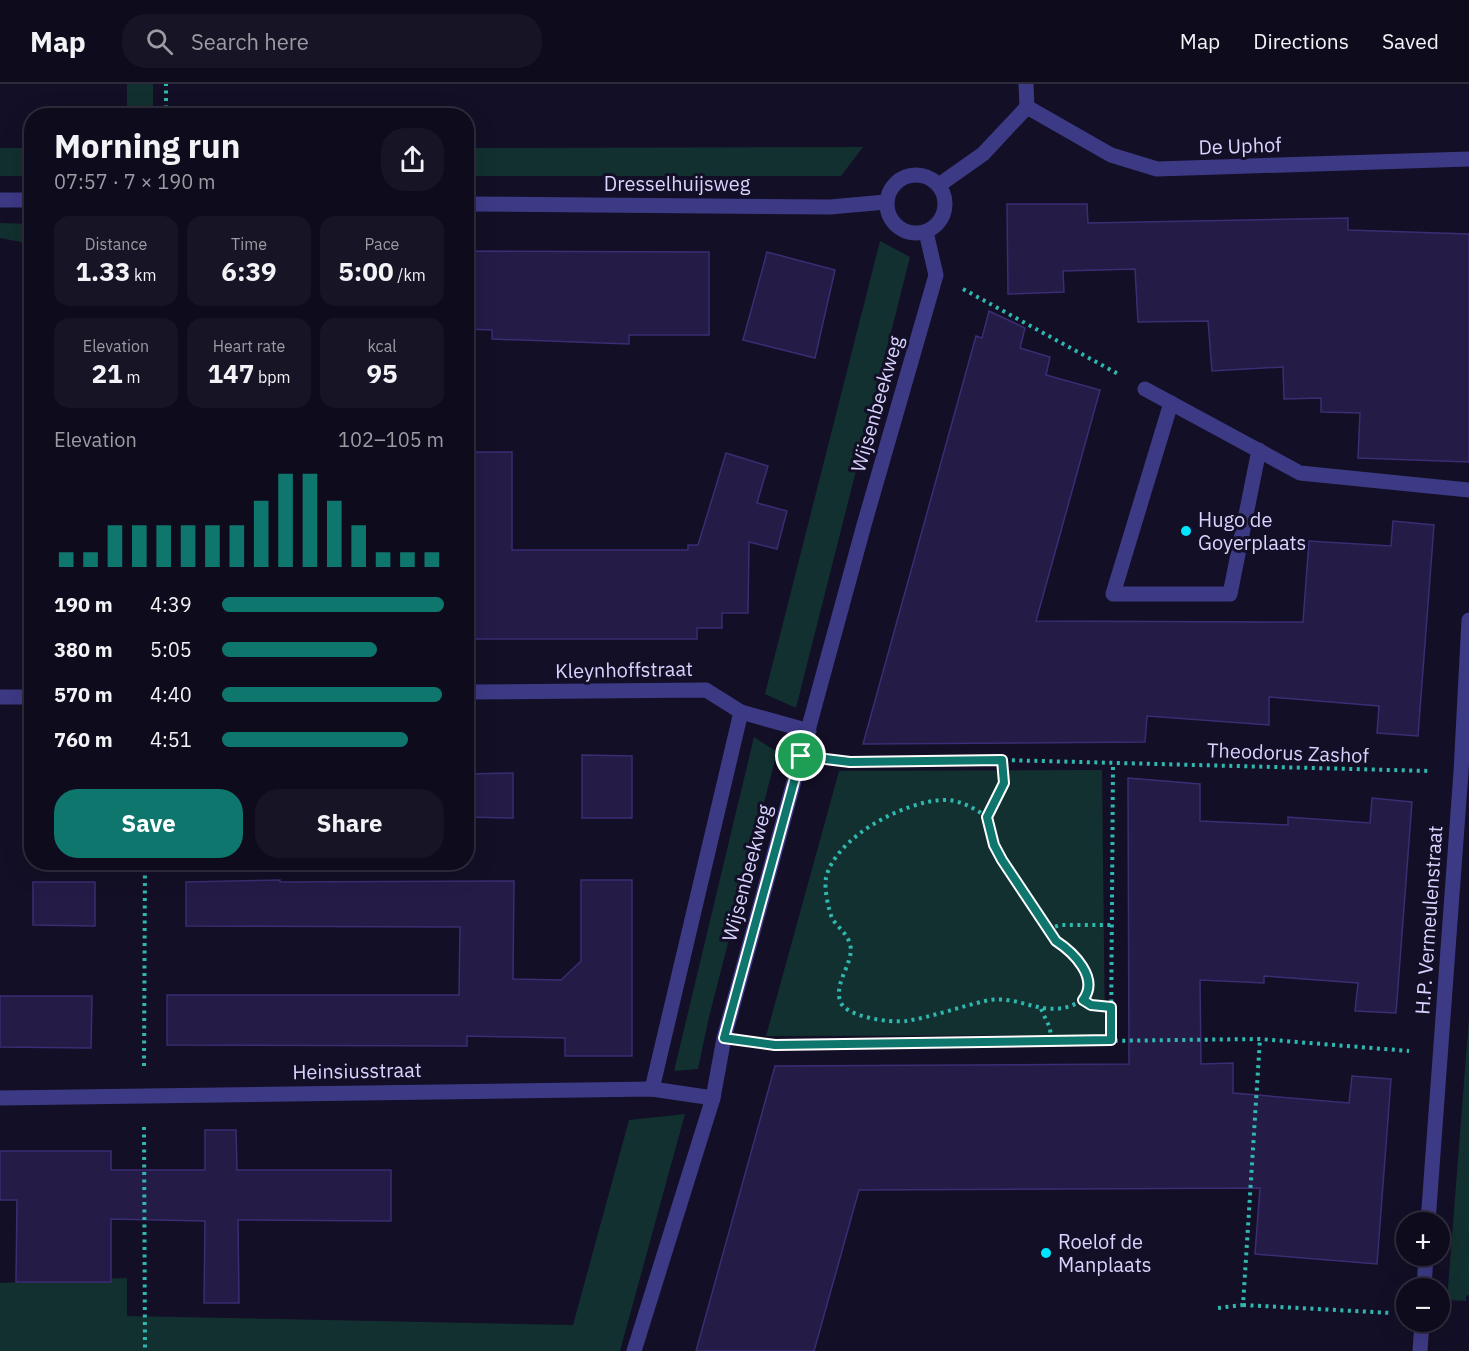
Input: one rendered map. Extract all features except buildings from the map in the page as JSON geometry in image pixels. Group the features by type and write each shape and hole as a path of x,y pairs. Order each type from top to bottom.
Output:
{"street":[{"path":"939,185 983,154 1027,107 1026,84"},
{"name":"De Uphof","path":"1027,107 1111,155 1157,169 1469,159"},
{"path":"907,176 929,178 939,185 944,195 945,206 936,226 926,232 907,232 891,220 886,201 889,190 897,181 907,176"},
{"path":"0,200 24,200"},
{"name":"Dresselhuijsweg","path":"474,204 830,207 886,201"},
{"name":"Wijsenbeekweg","path":"634,1351 714,1098 724,1038 936,275 933,252 926,232"},
{"path":"1145,389 1300,473 1469,490"},
{"path":"1171,403 1113,594 1230,594 1259,450"},
{"name":"H.P. Vermeulenstraat","path":"1429,1212 1461,772 1469,620"},
{"name":"Kleynhoffstraat","path":"474,692 706,690 741,712 809,731"},
{"path":"0,697 24,696"},
{"name":"Wijsenbeekweg","path":"652,1089 741,712"},
{"name":"Heinsiusstraat","path":"0,1098 652,1089 714,1098"},
{"path":"1420,1351 1421,1332"}],"path":[{"path":"166,84 166,108"},
{"path":"936,275 1145,389"},
{"name":"Theodorus Zashof","path":"801,756 850,762 1002,760 1461,772"},
{"path":"987,817 971,806 946,800 913,805 882,819 850,842 832,862 825,880 828,901 833,918 847,937 851,948 838,988 840,1003 849,1012 877,1019 904,1021 994,998 1041,1009 1074,1006 1083,1000 1088,984 1084,967 1069,950 1056,941 994,845 987,817 1004,783 1002,760"},
{"path":"1111,1040 1113,763"},
{"path":"1048,929 1060,925 1112,924"},
{"path":"1083,1000 1091,1005 1111,1007"},
{"path":"1041,1009 1050,1028 1051,1040"},
{"path":"724,1038 775,1045 1260,1039 1440,1054"},
{"path":"1243,1305 1260,1039"},
{"path":"1218,1308 1243,1305 1395,1314"}],"green space":[{"path":"127,84 153,84 153,108 127,108"},
{"path":"863,147 841,176 474,176 474,148"},
{"path":"0,148 24,148 24,176 0,176"},
{"path":"0,223 24,224 24,243 0,238"},
{"path":"880,241 910,257 796,708 765,694"},
{"path":"754,737 777,752 709,1017 698,1069 674,1071"},
{"path":"1102,770 1105,1035 766,1036 839,771"},
{"path":"1469,1018 1469,1295 1466,1296 1466,1301 1450,1300 1450,1262"},
{"path":"685,1114 620,1351 0,1351 0,1283 127,1278 127,1316 573,1325 629,1120"}],"place":[{"name":"Hugo de Goyerplaats","path":"1186,531"},
{"name":"Roelof de Manplaats","path":"1046,1253"}],"route":[{"path":"801,756 850,762 1002,760 1004,783 987,817 994,845 1056,941 1069,950 1084,967 1088,984 1083,1000 1091,1005 1111,1007 1111,1040 775,1045 724,1038 801,756"}]}
